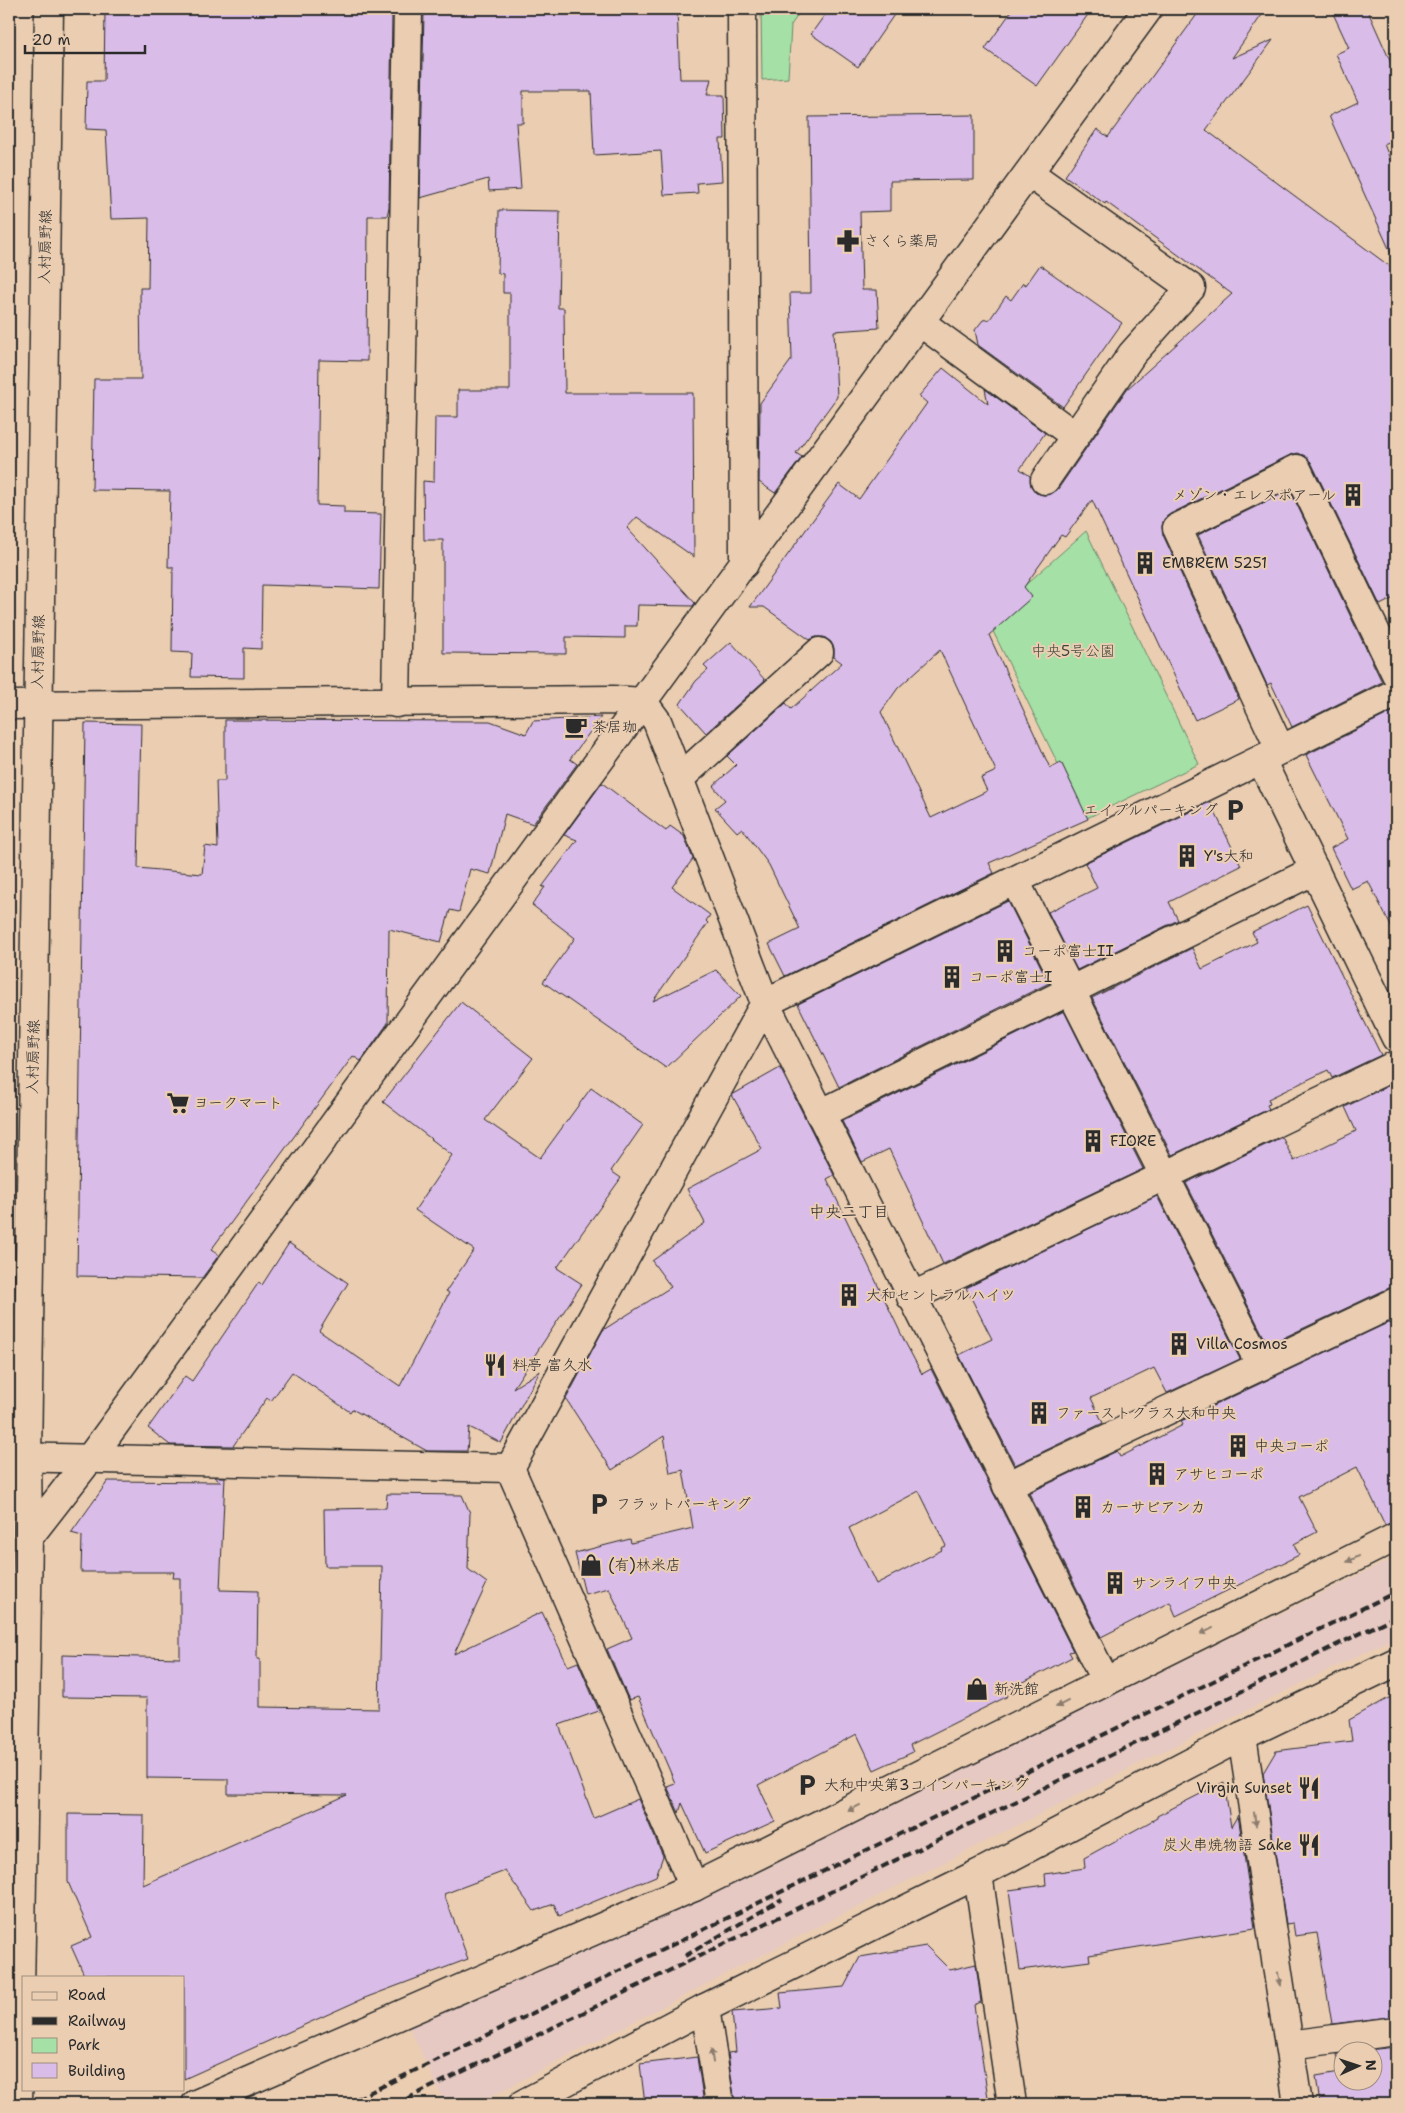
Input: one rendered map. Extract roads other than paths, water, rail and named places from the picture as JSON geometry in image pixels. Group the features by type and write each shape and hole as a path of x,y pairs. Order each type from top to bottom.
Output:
{"street":[{"name":"入村扇野線","path":"18,2104 28,1538 18,1457 38,705 49,9"},
{"path":"396,703 408,9"},
{"path":"742,9 744,564"},
{"path":"28,1538 91,1457 1148,9"},
{"path":"1028,173 1191,288 1132,354 1045,480"},
{"path":"920,322 1076,436"},
{"path":"1396,674 1297,469 1177,528 1271,754 1315,870 1396,1038"},
{"path":"679,779 819,652"},
{"path":"510,1468 765,1003 1396,693"},
{"path":"9,705 613,700 643,702 657,721 765,1003 1106,1682"},
{"path":"820,1114 1315,870"},
{"path":"1015,881 1261,1366"},
{"path":"912,1296 1396,1066"},
{"path":"1007,1486 1396,1302"},
{"path":"18,1457 91,1457 510,1468"},
{"path":"510,1468 694,1887"},
{"path":"196,2104 694,1887 1396,1537"},
{"path":"523,2104 705,2008 978,1874 1242,1736 1396,1662"},
{"path":"1242,1736 1298,2104"},
{"path":"978,1874 1012,2104"},
{"path":"705,2008 720,2104"},
{"path":"1289,2045 1396,2031"}],"railway":[{"path":"346,2104 1396,1592"},
{"path":"396,2104 1396,1616"},
{"path":"685,1956 782,1899"}],"place":[{"name":"さくら薬局","path":"848,241"},
{"name":"メゾン・エレスポアール","path":"1353,495"},
{"name":"EMBREM 5251","path":"1145,563"},
{"name":"茶居珈","path":"576,727"},
{"name":"エイブルパーキング","path":"1235,810"},
{"name":"Y's大和","path":"1187,856"},
{"name":"コーポ富士II","path":"1005,951"},
{"name":"コーポ富士I","path":"952,977"},
{"name":"ヨークマート","path":"178,1103"},
{"name":"FIORE","path":"1093,1141"},
{"name":"大和セントラルハイツ","path":"849,1295"},
{"name":"Villa Cosmos","path":"1179,1344"},
{"name":"料亭 富久水","path":"495,1365"},
{"name":"ファーストクラス大和中央","path":"1039,1413"},
{"name":"中央コーポ","path":"1238,1446"},
{"name":"アサヒコーポ","path":"1157,1474"},
{"name":"フラットパーキング","path":"599,1504"},
{"name":"カーサビアンカ","path":"1083,1507"},
{"name":"(有)林米店","path":"591,1565"},
{"name":"サンライフ中央","path":"1115,1583"},
{"name":"新洗館","path":"977,1689"},
{"name":"大和中央第3コインパーキング","path":"807,1785"},
{"name":"Virgin Sunset","path":"1309,1788"},
{"name":"炭火串焼物語 Sake","path":"1309,1845"}],"district":[{"name":"中央二丁目","path":"849,1211"}],"park label":[{"name":"中央5号公園","path":"1073,651"}]}
